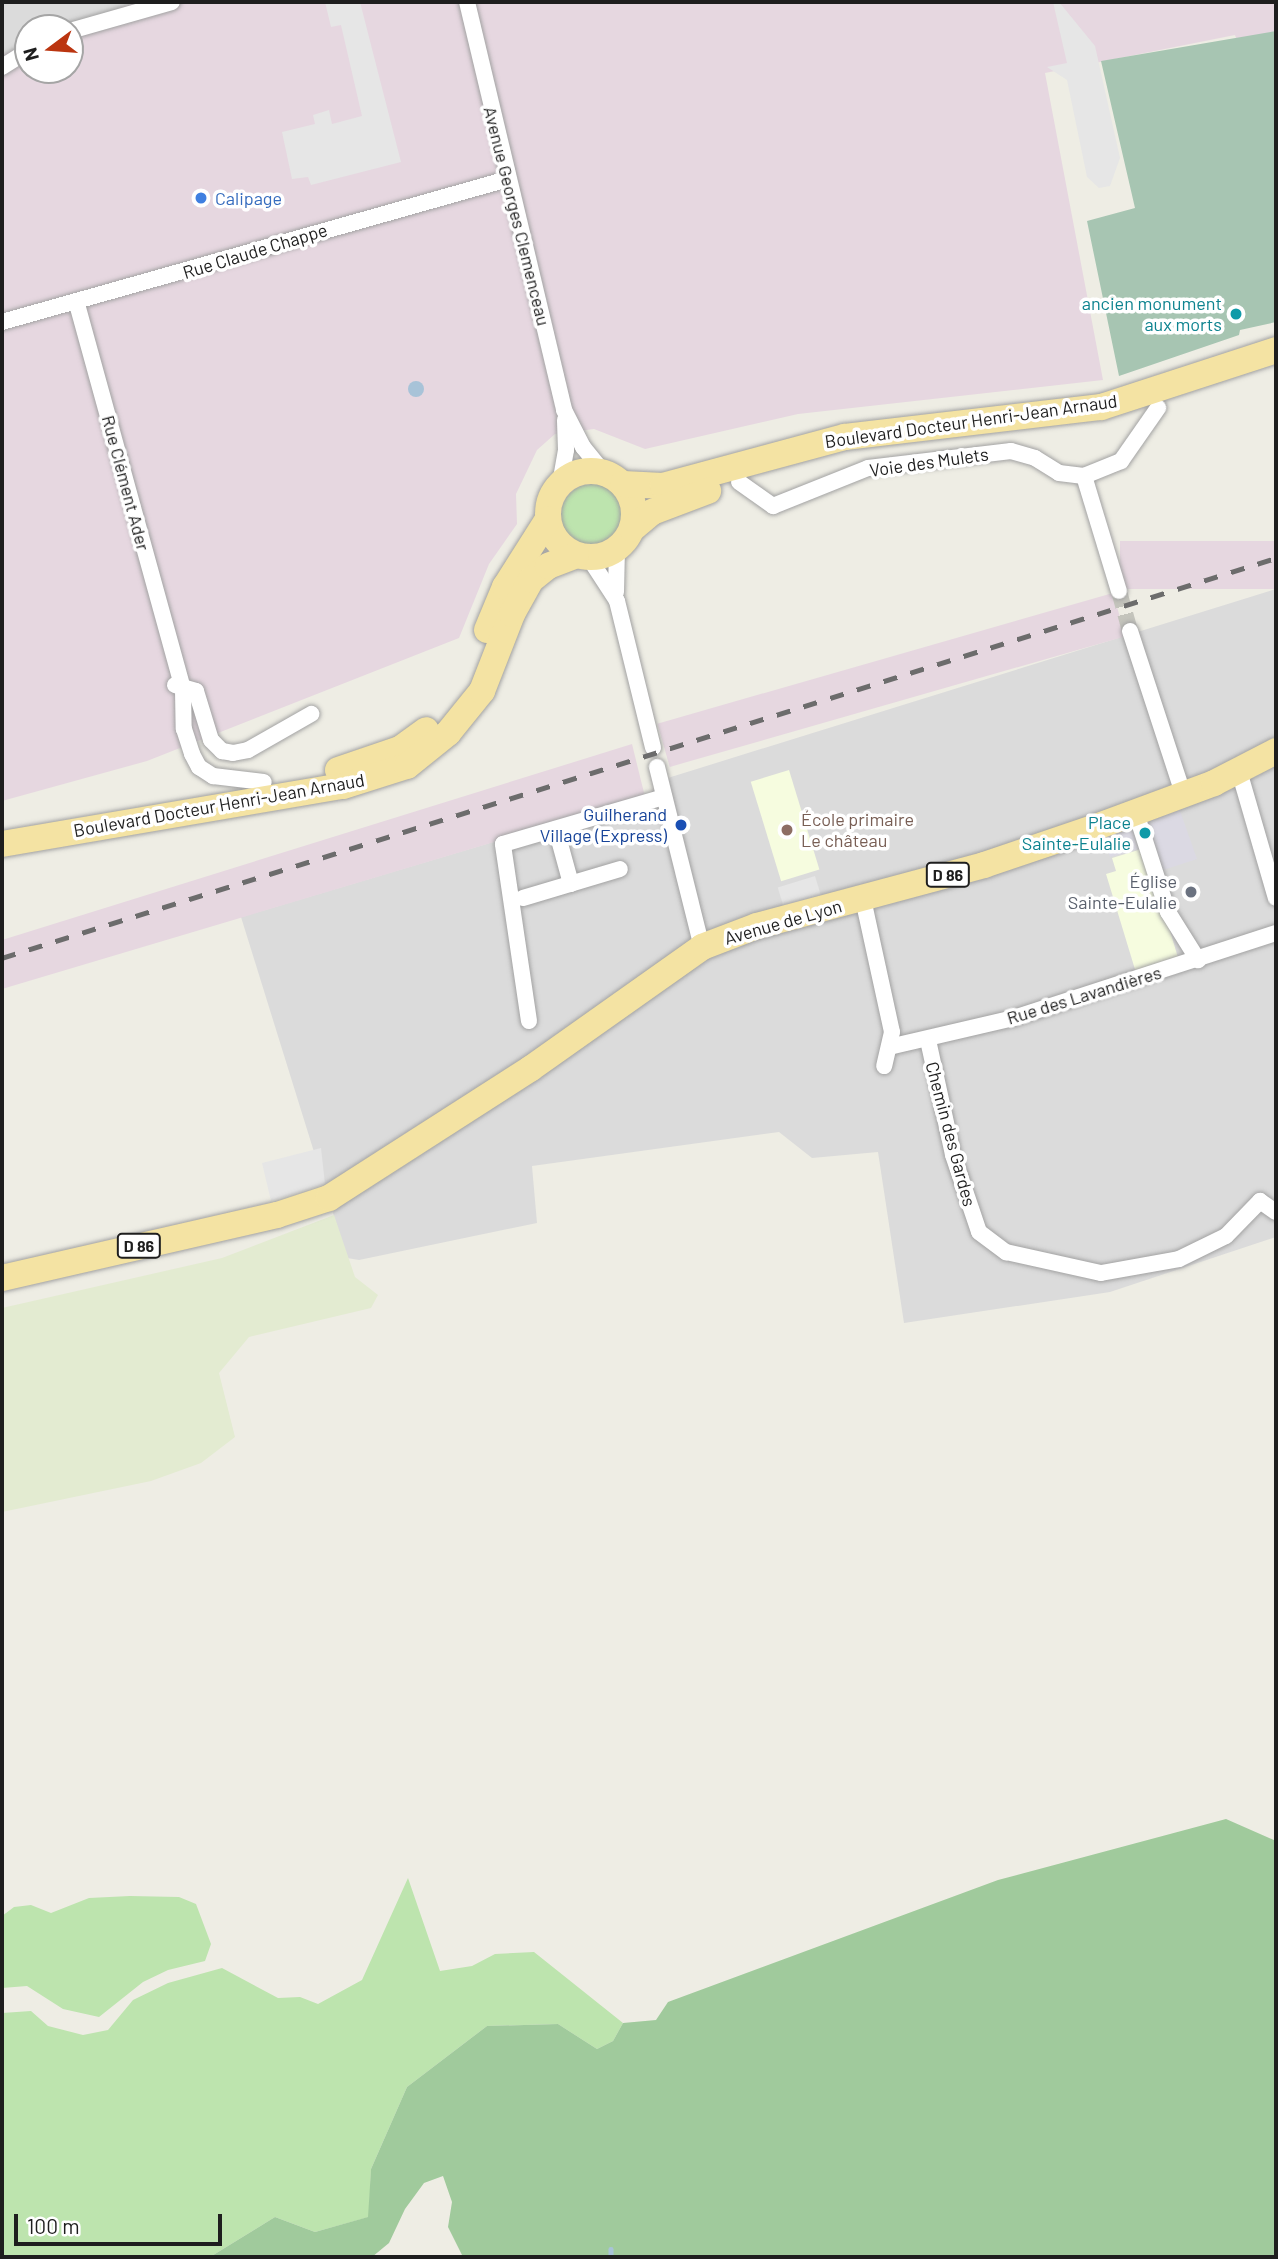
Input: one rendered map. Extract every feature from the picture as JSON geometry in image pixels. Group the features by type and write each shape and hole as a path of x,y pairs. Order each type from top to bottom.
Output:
{"main road":[{"name":"Boulevard Docteur Henri-Jean Arnaud","path":"613,478 663,486 845,437 1101,407 1276,351"},
{"name":"Boulevard Docteur Henri-Jean Arnaud","path":"625,539 664,506 740,482 848,454 1052,430 1158,408 1276,368"},
{"path":"585,471 613,478 634,505 625,539 583,556 557,541 548,519 553,494 560,484 585,471"},
{"name":"Boulevard Docteur Henri-Jean Arnaud","path":"2,826 360,765 400,749 439,719 467,681 500,597 548,519"},
{"name":"Boulevard Docteur Henri-Jean Arnaud","path":"2,844 342,786 407,766 448,733 482,691 512,614 531,580 548,566 583,556"},
{"name":"D 86","path":"1178,797 1239,771 1276,751"},
{"name":"Avenue de Lyon","path":"2,1278 277,1215 329,1198 530,1069 702,947 757,926 984,865 1178,797"}],"street":[{"path":"84,27 173,2"},
{"name":"Avenue Georges Clemenceau","path":"467,2 564,410 566,450 560,484"},
{"name":"Avenue Georges Clemenceau","path":"473,2 473,22"},
{"name":"Rue Claude Chappe","path":"2,322 77,304 508,179"},
{"name":"Rue Clément Ader","path":"77,304 175,661 171,681 183,690 184,729 199,767 213,776 264,782"},
{"path":"1119,591 1084,475 1121,461 1158,408"},
{"name":"Avenue Georges Clemenceau","path":"564,410 578,440 613,478"},
{"name":"Voie des Mulets","path":"740,482 773,506 868,468 1011,451 1035,458 1059,473 1084,475"},
{"path":"625,539 617,601 653,747"},
{"path":"583,556 617,601"},
{"path":"1130,631 1178,797"},
{"path":"183,690 196,691 211,740 222,751 233,753 248,750 311,714"},
{"path":"657,767 702,947"},
{"path":"1239,771 1276,898"},
{"path":"529,1021 503,844 664,797"},
{"path":"1136,813 1167,912 1198,960"},
{"path":"556,829 571,884"},
{"path":"523,898 620,869"},
{"path":"863,899 892,1032 884,1066"},
{"name":"Rue des Lavandières","path":"889,1046 928,1040 1198,960 1276,933"},
{"name":"Chemin des Gardes","path":"928,1040 953,1155 979,1232 1006,1252 1101,1273 1179,1259 1226,1236 1260,1201 1276,1212"}],"shaded area":[{"path":"2,2 137,2 84,20 84,14 14,14 14,49 2,55"},
{"path":"137,2 1276,2 1276,31 1237,41 1235,35 1045,73 1103,380 798,414 645,449 594,429 555,434 537,450 516,494 517,524 489,564 459,638 147,761 2,801 2,55 14,49 14,84 84,84 84,20"},
{"path":"325,2 360,2 401,162 311,185 308,177 292,179 282,132 315,124 313,115 329,110 332,124 362,116 341,25 331,27"},
{"path":"1053,2 1059,2 1095,46 1120,158 1110,186 1099,188 1087,177 1067,80 1047,67 1067,63"},
{"path":"1276,31 1276,322 1240,330 1239,335 1119,376 1087,221 1135,208 1101,61"},
{"path":"1120,541 1276,541 1276,589 1120,589"},
{"path":"1276,589 1276,1237 1110,1292 904,1323 878,1152 812,1158 779,1132 532,1166 537,1223 359,1260 347,1258 241,917 645,797 671,777"},
{"path":"1113,593 1125,636 670,767 657,724"},
{"path":"632,744 645,797 2,989 2,940"},
{"name":"École primaire Le château","path":"789,770 819,869 781,881 751,782"},
{"name":"Place Sainte-Eulalie","path":"1173,791 1197,859 1157,872 1148,846 1110,857 1098,819"},
{"path":"1145,848 1180,964 1137,976 1106,874 1116,871 1112,858"},
{"path":"815,876 821,896 784,907 778,887"},
{"path":"321,1148 325,1184 271,1201 262,1163"},
{"path":"334,1215 355,1277 378,1295 371,1308 249,1337 219,1373 235,1437 201,1463 151,1481 2,1512 2,1308 222,1258"}],"green space":[{"path":"586,484 598,484 614,493 621,503 621,527 614,537 598,546 586,546 575,541 566,532 561,521 561,509 566,498 575,489"},
{"path":"1226,1819 1276,1841 1276,2257 463,2257 448,2227 452,2202 443,2176 424,2183 405,2209 389,2243 372,2257 210,2257 275,2217 315,2232 368,2217 371,2169 407,2087 487,2026 558,2024 597,2049 613,2041 623,2023 656,2020 668,2002 998,1880"},
{"path":"408,1878 440,1971 472,1966 495,1954 534,1952 623,2023 613,2041 597,2049 558,2024 487,2026 407,2087 371,2169 369,2217 315,2232 275,2217 210,2257 2,2257 2,2013 31,2011 48,2026 83,2035 108,2030 133,2000 168,1983 222,1968 278,1998 300,1997 318,2004 362,1980"},
{"path":"179,1897 196,1904 211,1944 205,1961 168,1970 143,1982 99,2017 63,2009 27,1986 2,1988 2,1916 14,1907 31,1905 51,1913 89,1898"}],"water":[{"path":"416,381 422,383 422,395 416,397 410,395 408,389 410,383"}],"waterway":[{"path":"611,2249 611,2257"}],"tunnel":[{"path":"1119,591 1130,631"}],"railway":[{"path":"2,958 1276,558"}],"place":[{"name":"Calipage","path":"201,198"},
{"name":"ancien monument aux morts","path":"1236,314"},
{"name":"Guilherand Village (Express)","path":"681,825"},
{"name":"École primaire Le château","path":"787,830"},
{"name":"Place Sainte-Eulalie","path":"1145,833"},
{"name":"Église Sainte-Eulalie","path":"1191,892"}]}
